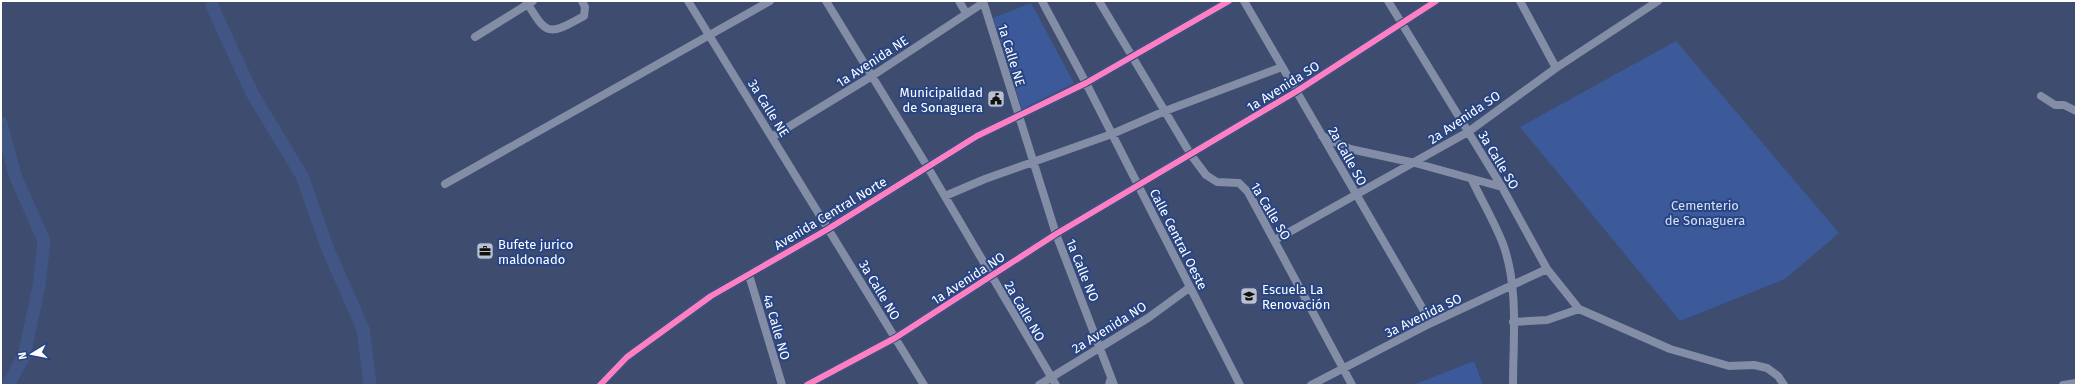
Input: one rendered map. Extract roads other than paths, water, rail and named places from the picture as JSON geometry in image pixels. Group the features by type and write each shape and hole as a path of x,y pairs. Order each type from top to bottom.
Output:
{"street":[{"path":"475,37 529,2 542,27 548,30 560,28 584,16 585,7 582,1"},
{"name":"3a Calle NE","path":"688,1 828,228"},
{"path":"444,184 770,1"},
{"name":"2a Calle NO","path":"826,1 945,196 1056,385"},
{"path":"959,1 966,13"},
{"name":"Calle Central Oeste","path":"1042,1 1086,83 1189,288 1240,385"},
{"name":"1a Calle SO","path":"1099,1 1191,155 1206,175 1217,182 1239,183 1248,192 1352,385"},
{"name":"Avenida Central Norte","path":"600,385 627,357 711,296 828,228 977,136 1086,83 1229,1"},
{"name":"2a Calle SO","path":"1244,1 1282,68 1297,91 1355,195 1431,323"},
{"name":"3a Calle SO","path":"1388,1 1502,187 1547,269 1579,309"},
{"name":"1a Avenida SO","path":"1138,185 1297,91 1401,22 1436,1"},
{"path":"1520,1 1556,68"},
{"name":"2a Avenida SO","path":"1275,240 1468,132 1556,68 1658,1"},
{"name":"1a Avenida NE","path":"772,137 872,76 983,2"},
{"name":"1a Calle NE","path":"983,2 1018,116"},
{"path":"945,196 985,179 1112,134 1165,110 1282,68"},
{"path":"2041,96 2055,105 2064,105 2076,111"},
{"name":"1a Calle NO","path":"1018,116 1056,234 1101,346 1110,372 1112,384"},
{"path":"1322,136 1350,149 1415,163 1472,180 1502,187"},
{"path":"1472,180 1503,244 1511,285 1513,322 1513,385"},
{"name":"1a Avenida NO","path":"807,385 895,338 1056,234 1138,185"},
{"name":"3a Calle NO","path":"828,228 924,385"},
{"name":"3a Avenida SO","path":"1312,385 1431,323 1547,269"},
{"name":"4a Calle NO","path":"749,275 782,385"},
{"name":"2a Avenida NO","path":"1039,385 1148,318 1189,288"},
{"path":"1513,322 1547,320 1579,309 1670,349 1729,366 1754,365 1767,368 1778,376 1784,385"}],"waterway":[{"path":"212,1 212,6 252,93 302,176 327,247 363,329 370,385"},
{"path":"1,123 15,175 44,241 39,286 24,356 8,385"}],"place":[{"name":"Municipalidad de Sonaguera","path":"996,99"},
{"name":"Bufete jurico maldonado","path":"485,251"},
{"name":"Escuela La Renovación","path":"1249,296"}],"park label":[{"name":"Cementerio de Sonaguera","path":"1705,212"}]}
